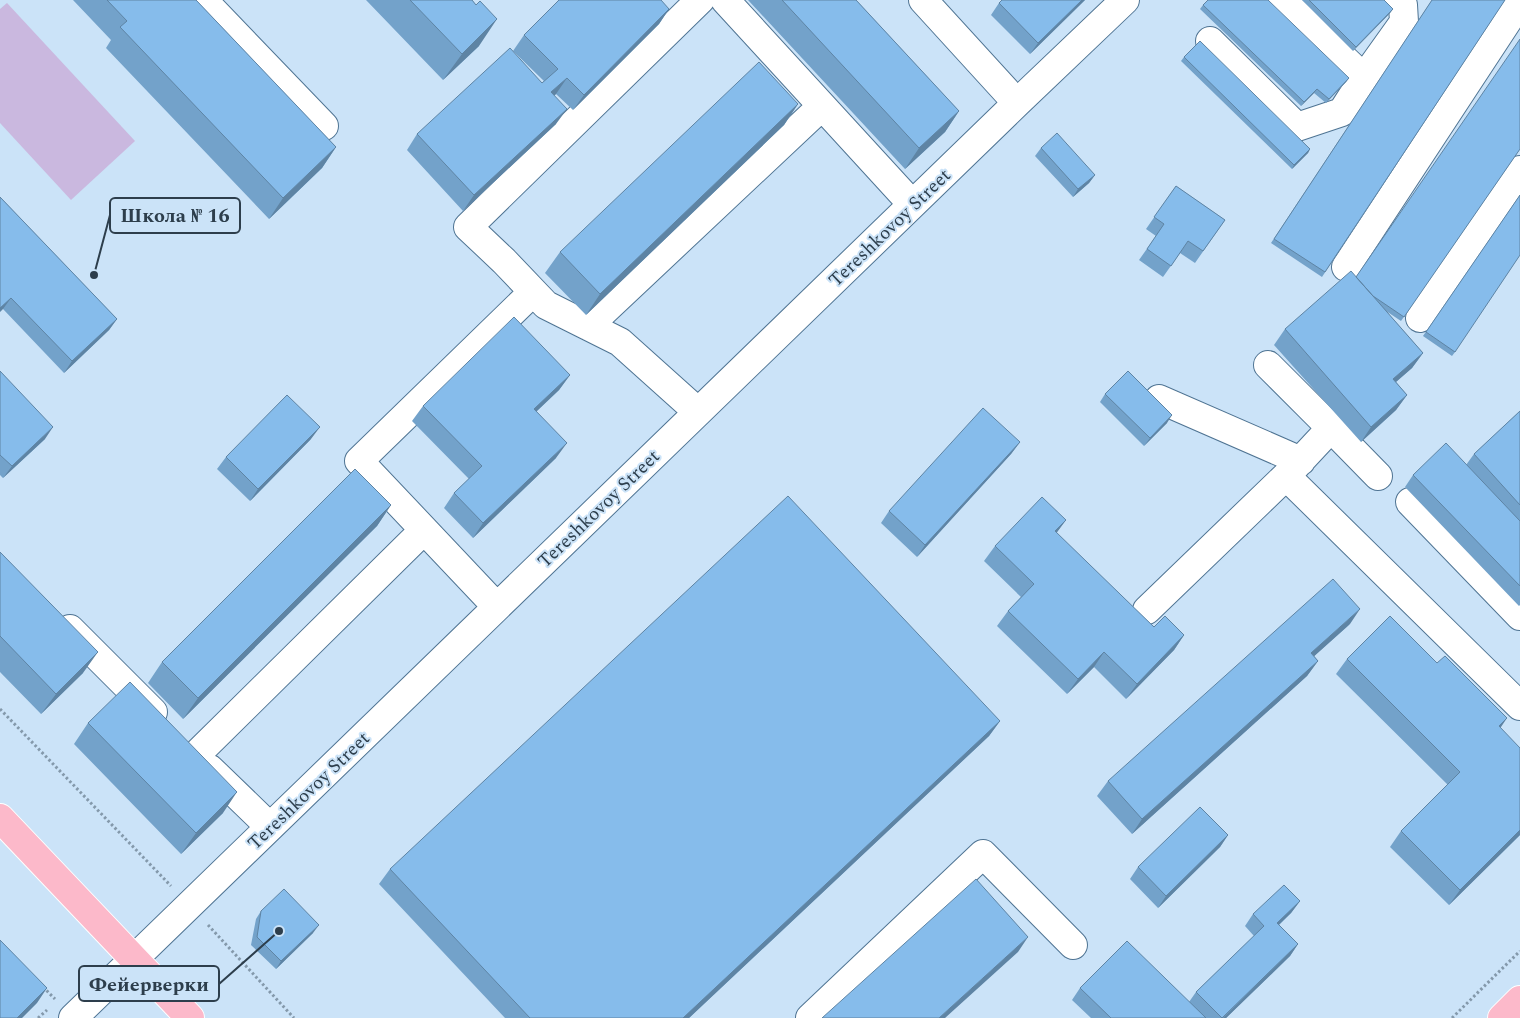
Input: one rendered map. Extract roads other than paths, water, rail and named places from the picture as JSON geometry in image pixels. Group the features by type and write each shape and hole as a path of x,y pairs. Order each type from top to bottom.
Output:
{"main road":[{"path":"0,818 190,1018"},
{"path":"1502,1018 1520,1000"}],"street":[{"path":"203,0 324,126"},
{"path":"698,412 620,342 546,305 468,227 700,0"},
{"path":"725,0 912,204"},
{"path":"923,0 1017,103"},
{"name":"Tereshkovoy Street","path":"73,1017 912,204 1126,0"},
{"path":"1282,0 1364,78"},
{"path":"1210,41 1296,126 1342,112 1404,22 1403,6 1397,0"},
{"path":"1346,267 1520,2"},
{"path":"588,326 822,106"},
{"path":"1420,318 1520,170"},
{"path":"497,607 359,461 533,292"},
{"path":"1268,365 1378,476"},
{"path":"1159,399 1293,468 1520,706"},
{"path":"1147,610 1293,468 1331,428"},
{"path":"1410,502 1520,616"},
{"path":"182,741 424,530"},
{"path":"49,608 270,827"},
{"path":"810,1018 983,854 1073,945"}],"place":[{"name":"Школа № 16","path":"94,275"},
{"name":"Фейерверки","path":"279,931"}]}
